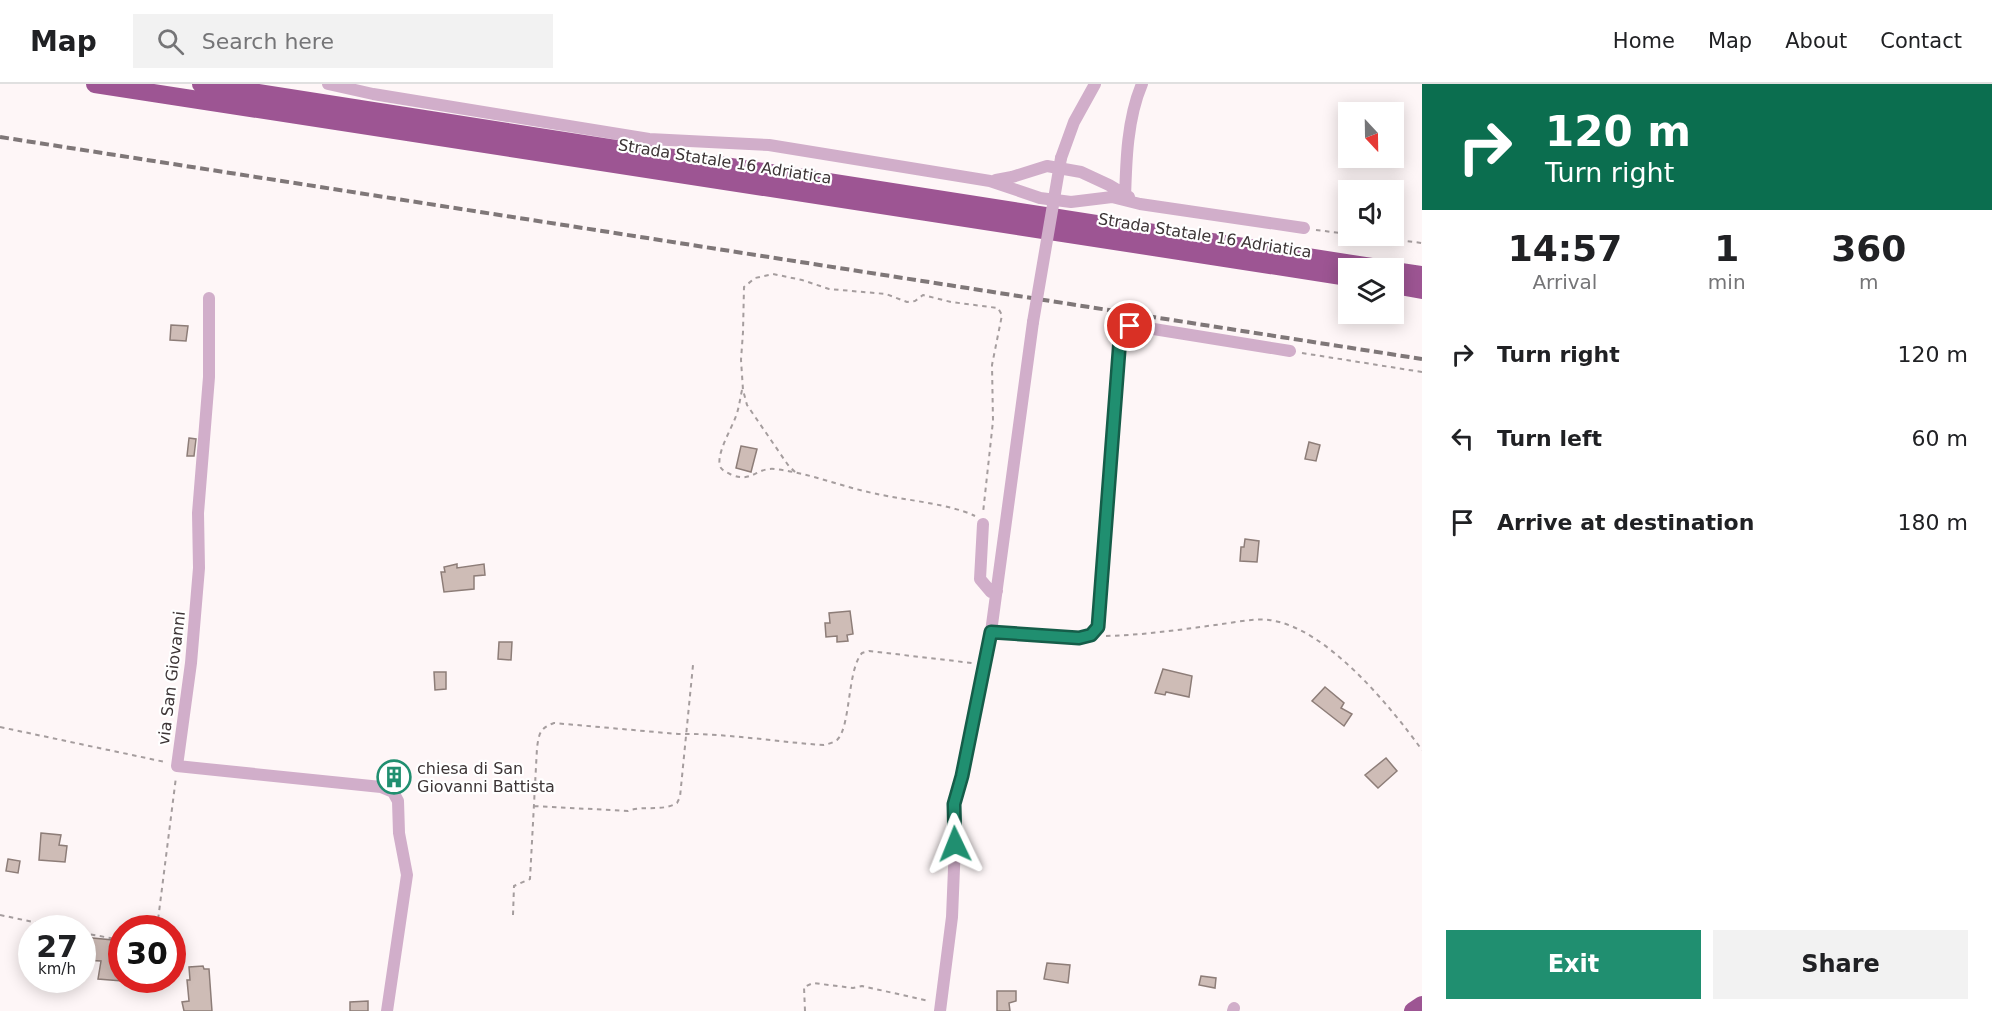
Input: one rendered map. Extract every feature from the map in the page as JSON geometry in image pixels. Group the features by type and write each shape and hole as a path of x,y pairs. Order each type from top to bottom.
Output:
{"highway":[{"name":"Strada Statale 16 Adriatica","path":"95,84 1338,275"},
{"name":"Strada Statale 16 Adriatica","path":"201,84 1338,262"},
{"path":"246,84 299,99"},
{"path":"1404,272 1422,275"},
{"path":"1404,287 1422,290"},
{"path":"1413,1011 1422,1005"}],"street":[{"path":"327,84 373,94 649,139 769,145 990,181 1040,198 1071,202 1112,197 1125,198"},
{"path":"941,1007 952,917 954,804 962,776 991,632 1033,322 1061,158 1074,122 1095,84"},
{"path":"1125,198 1124,185 1134,104 1142,84"},
{"path":"990,181 1047,166 1081,172 1109,185 1125,198 1140,204 1304,228"},
{"name":"via San Giovanni","path":"209,298 209,377 198,513 199,568 191,663 177,766 381,787 393,792 398,801 399,833 407,875 387,1011"},
{"path":"991,632 1082,637 1096,632 1122,332 1130,326 1135,326 1290,351"},
{"path":"983,524 980,579 991,592 997,591"}],"path":[{"path":"1304,228 1338,233"},
{"path":"1404,241 1422,243"},
{"path":"795,472 747,405 741,360 744,332 742,295 744,287 749,282 764,275 780,275 829,289 886,294 907,302 915,301 923,295 951,302 998,308 1002,315 992,365 993,421 983,504 983,524"},
{"path":"1290,351 1422,372"},
{"path":"743,387 735,418 720,455 721,469 741,478 753,477 768,468 795,472 830,480 853,489 973,514 983,524"},
{"path":"1082,637 1138,635 1259,620 1283,623 1330,649 1393,711 1422,750"},
{"path":"513,915 514,886 530,879 533,806 539,733 542,728 554,723 748,737 824,745 831,743 841,735 856,665 862,653 869,651 985,664"},
{"path":"533,806 628,811 673,806 680,797 693,664"},
{"path":"0,727 177,766 159,915"},
{"path":"0,915 18,919"},
{"path":"805,1011 804,987 813,982 854,988 862,986 941,1007"}],"building":[{"path":"171,325 188,326 186,341 170,340"},
{"path":"189,438 196,439 194,456 187,456"},
{"path":"1309,442 1320,445 1316,461 1305,459"},
{"path":"741,446 757,449 751,472 736,468"},
{"path":"1245,539 1259,541 1257,562 1240,561 1241,547 1244,547"},
{"path":"457,564 457,568 484,564 485,575 474,576 474,589 444,592 441,572 445,572 444,567"},
{"path":"850,611 853,634 847,635 848,641 837,642 837,636 826,637 825,623 830,623 829,613"},
{"path":"499,642 512,642 511,660 498,659"},
{"path":"1163,669 1192,676 1189,697 1166,692 1165,695 1155,693"},
{"path":"434,672 446,672 446,689 435,690"},
{"path":"1325,687 1344,703 1341,708 1352,714 1344,726 1312,701"},
{"path":"1386,758 1397,771 1378,788 1365,775"},
{"name":"chiesa di San Giovanni Battista","path":"386,770 404,771 403,785 385,780"},
{"path":"41,833 61,835 59,845 67,846 65,862 39,860"},
{"path":"8,859 20,861 18,873 6,871"},
{"path":"96,938 108,940 108,980 98,979 101,961 96,961"},
{"path":"1047,963 1070,965 1068,983 1044,979"},
{"path":"203,966 204,969 209,969 212,1011 184,1011 182,1002 189,1001 187,980 190,980 189,967"},
{"path":"1201,976 1216,978 1215,988 1199,985"},
{"path":"997,991 1016,991 1016,1001 1009,1003 1010,1011 997,1011"},
{"path":"368,1001 368,1011 350,1011 350,1002"}],"railway":[{"path":"0,137 1422,359"}],"place":[{"name":"chiesa di San Giovanni Battista","path":"394,777"}],"route":[{"path":"955,844 954,804 962,776 991,632 1079,638 1091,635 1098,627 1120,338 1122,332 1130,326"}]}
